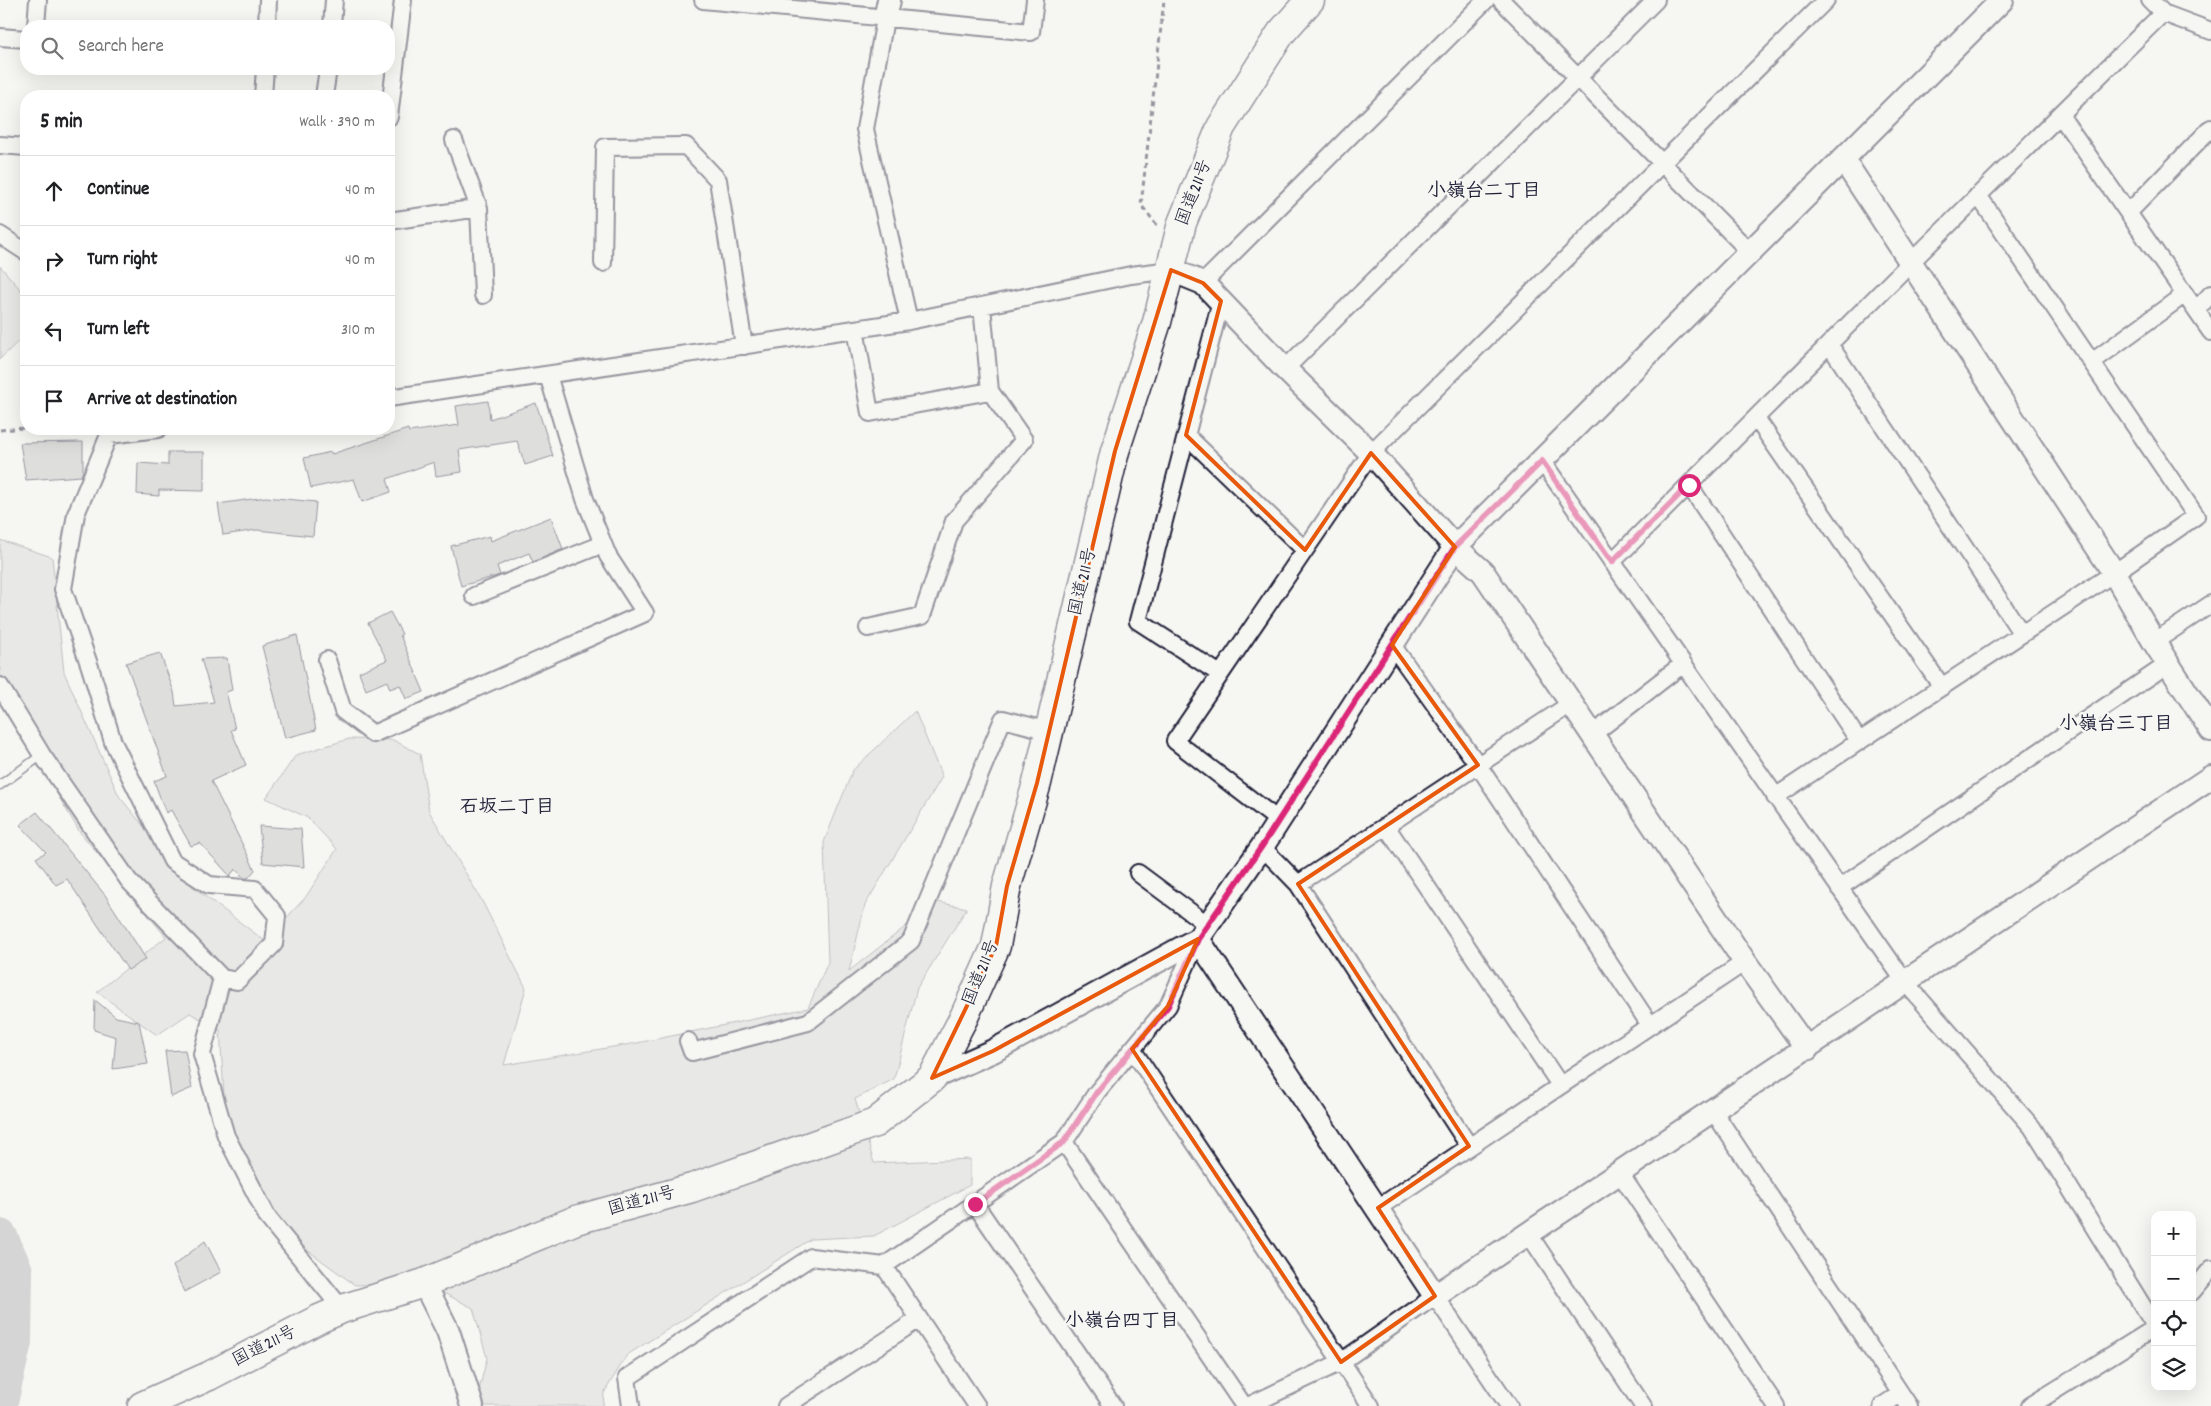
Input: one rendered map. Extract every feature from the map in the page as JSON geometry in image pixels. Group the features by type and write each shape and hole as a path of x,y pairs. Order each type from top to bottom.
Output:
{"highway":[{"name":"国道211号","path":"142,1406 209,1376 342,1309 424,1283 576,1220 692,1188 875,1123 932,1078 964,1017 996,946 1007,886 1037,783 1115,451 1174,260 1182,224 1221,127 1281,33 1310,0"}],"street":[{"path":"36,20 38,0"},
{"path":"267,20 268,0"},
{"path":"332,20 334,0"},
{"path":"395,66 403,0"},
{"path":"703,0 887,9 1031,32 1035,0"},
{"path":"1203,283 1486,0"},
{"path":"1501,0 1750,252"},
{"path":"1285,369 1656,0"},
{"path":"1279,821 1175,742 1220,674 1371,453 1661,162 1826,0"},
{"path":"631,1406 627,1378 811,1257 884,1266 1064,1142 1097,1092 1168,1006 1202,932 1279,821 1455,547 2002,0"},
{"path":"2150,0 2163,13 2211,31"},
{"path":"887,9 865,129 909,321"},
{"path":"1612,562 1978,195 2163,13"},
{"path":"0,37 20,39"},
{"path":"263,90 265,75"},
{"path":"325,90 327,75"},
{"path":"392,90 394,75"},
{"path":"2060,115 2211,332"},
{"path":"2128,213 2211,128"},
{"path":"454,140 479,208 484,295"},
{"path":"0,145 20,147"},
{"path":"603,263 605,147 686,146 718,180 744,346"},
{"path":"1843,159 2114,573 2154,642 2211,730"},
{"path":"1776,797 2114,573 2196,516 1978,195"},
{"path":"395,220 479,208"},
{"path":"0,235 20,248"},
{"path":"395,397 909,321 1131,275 1174,260 1203,283 1285,369 1371,453 1455,547 1484,572 1745,962 1807,1049"},
{"path":"2092,362 2185,294"},
{"path":"2196,310 2211,294"},
{"path":"1220,674 1138,621 1221,302"},
{"path":"868,628 922,616 954,521 1024,440 990,392 982,306"},
{"path":"855,329 870,413 990,392"},
{"path":"1829,344 2022,634"},
{"path":"327,660 343,711 373,734 644,613 608,556 603,544 585,499 548,375"},
{"path":"1756,418 1942,687"},
{"path":"0,686 42,755 129,881 222,978 238,981 274,944 277,916 256,889 209,885 172,861 113,742 63,589 76,514 109,435"},
{"path":"1186,435 1305,550"},
{"path":"1542,461 1905,982 2032,1127 2151,1320"},
{"path":"1689,485 1859,742"},
{"path":"474,596 603,544"},
{"path":"2154,642 2211,604"},
{"path":"1392,645 1478,765 1650,1025"},
{"path":"1593,734 1683,664"},
{"path":"1839,888 2168,664"},
{"path":"1298,884 1572,703"},
{"path":"688,1041 692,1052 808,1022 912,941 1003,719 1049,731"},
{"path":"1064,1142 1246,1406 1341,1362 1435,1296 1712,1109 1807,1049 2211,777"},
{"path":"1386,826 1560,1085"},
{"path":"1262,846 1298,884 1469,1146"},
{"path":"1138,873 1202,932 1378,1208 1508,1406"},
{"path":"932,1078 993,1051 1202,932"},
{"path":"1378,1208 1745,962"},
{"path":"222,978 202,1054 226,1136 268,1218 342,1309"},
{"path":"1132,1049 1371,1406"},
{"path":"1712,1109 1904,1400 1882,1406"},
{"path":"1619,1172 1776,1406"},
{"path":"975,1204 1113,1406"},
{"path":"1528,1233 1644,1406"},
{"path":"884,1266 977,1406"},
{"path":"2196,1287 2211,1269"},
{"path":"424,1283 448,1331 472,1406"},
{"path":"786,1406 919,1319"},
{"path":"2030,1406 2151,1330"}],"lane":[{"path":"0,785 42,755"}],"path":[{"path":"1164,0 1141,205 1174,260"},
{"path":"0,430 20,428"}],"highlighted area":[{"path":"1171,270 1203,283 1221,301 1186,435 1305,550 1371,453 1455,547 1392,645 1478,765 1298,884 1469,1146 1378,1208 1435,1296 1341,1362 1132,1049 1168,1006 1198,939 993,1051 932,1078 996,946 1007,886 1037,783 1115,451"}],"shaded area":[{"path":"0,266 20,289 20,340 0,359"},
{"path":"0,540 52,557 64,672 119,796 193,887 265,941 305,898 337,849 308,818 266,798 296,755 349,739 393,740 420,754 429,811 482,901 526,988 504,1065 637,1043 808,1008 828,962 824,842 853,770 915,711 942,777 865,905 849,971 937,902 967,908 917,988 894,1079 855,1099 874,1163 970,1159 970,1185 874,1236 811,1239 627,1355 604,1393 603,1406 475,1406 487,1358 473,1308 424,1283 355,1285 262,1217 227,1144 220,1030 190,1013 157,1035 97,992 166,937 79,831 0,697"}],"building":[{"path":"488,401 490,419 536,403 553,456 525,465 517,441 459,450 462,472 436,476 434,462 387,479 391,492 362,502 354,479 311,488 304,458 331,452 332,454 390,435 395,435 395,433 408,429 409,432 459,425 456,406"},
{"path":"83,442 83,470 81,476 26,480 20,443"},
{"path":"168,452 204,452 204,491 159,490 159,496 137,494 138,463 168,465"},
{"path":"266,497 316,502 313,536 257,530 223,535 218,504"},
{"path":"551,517 563,549 533,562 529,553 497,566 500,575 461,586 451,546 490,536 491,541"},
{"path":"390,612 402,634 400,635 424,692 406,699 400,685 390,689 387,681 366,690 359,672 387,660 368,623"},
{"path":"297,635 316,730 285,738 262,646"},
{"path":"160,653 174,692 176,706 214,702 201,659 227,658 232,690 226,692 235,729 231,730 246,765 211,781 255,870 248,878 244,878 235,869 230,876 200,843 191,846 171,810 166,813 154,781 167,776 126,663"},
{"path":"37,812 105,895 146,959 128,970 67,879 56,885 36,858 46,852 20,825"},
{"path":"259,826 301,829 304,867 263,863"},
{"path":"95,1000 116,1017 139,1022 148,1064 113,1069 116,1037 94,1030"},
{"path":"185,1050 192,1088 171,1097 165,1051"},
{"path":"205,1241 221,1272 184,1292 173,1266"}],"waterway":[{"path":"0,1237 15,1271 14,1342 0,1402"}],"district":[{"name":"小嶺台二丁目","path":"1484,192"},
{"name":"小嶺台三丁目","path":"2116,725"},
{"name":"石坂二丁目","path":"507,808"},
{"name":"小嶺台四丁目","path":"1122,1322"}],"route":[{"path":"975,1204 1064,1142 1097,1092 1168,1006 1198,939 1262,846 1455,547 1542,461 1612,562 1689,485"}]}
